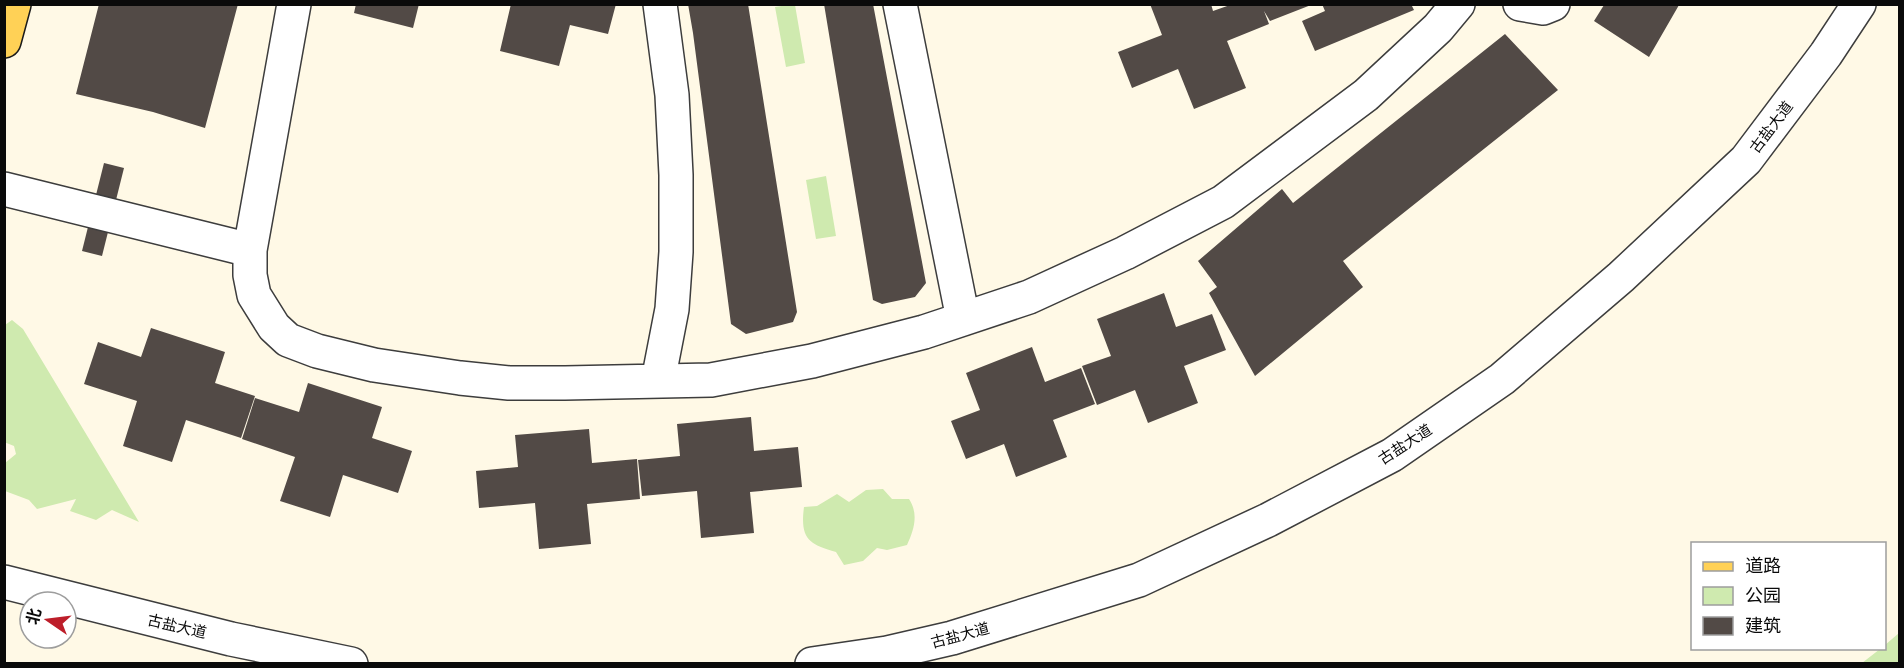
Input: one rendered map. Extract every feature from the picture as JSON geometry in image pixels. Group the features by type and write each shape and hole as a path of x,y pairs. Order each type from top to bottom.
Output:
{"main road":[{"path":"4,41 14,4"}],"street":[{"path":"294,4 250,250 250,275 254,295 264,312 274,327 288,340 317,351 374,365 470,379 520,383 711,380 812,361 924,332 1029,297 1125,253 1223,202 1366,95 1438,28 1458,4"},
{"path":"658,381 672,309 676,252 676,175 672,95 660,4"},
{"path":"900,4 963,320"},
{"path":"1520,4 1543,8 1553,4"},
{"name":"古盐大道","path":"812,663 887,653 952,638 1139,580 1268,520 1392,455 1502,379 1621,278 1746,160 1826,54 1859,4"},
{"path":"4,189 250,250"},
{"name":"古盐大道","path":"4,582 231,639 351,663"}],"green space":[{"path":"795,5 805,63 786,67 775,7"},
{"path":"826,176 836,236 816,239 806,180"},
{"path":"12,320 23,329 139,522 112,510 96,520 70,511 76,499 37,509 29,500 5,491 5,463 16,454 14,446 4,442 5,325"},
{"path":"883,489 892,499 909,499 912,505 915,516 912,534 907,545 887,550 877,548 863,561 844,565 836,552 819,546 808,538 803,526 804,507 817,506 837,494 849,502 866,490"},
{"path":"1899,633 1899,663 1862,663 1879,650 1886,650 1886,644"}],"building":[{"path":"99,4 238,4 205,128 153,112 76,94"},
{"path":"356,4 419,4 413,28 354,13"},
{"path":"511,4 616,4 608,34 570,25 559,66 500,51"},
{"path":"688,4 748,4 797,312 793,322 746,334 731,324"},
{"path":"824,4 873,4 926,283 915,297 882,304 873,300"},
{"path":"1150,4 1211,4 1213,11 1230,5 1311,5 1270,21 1264,11 1269,24 1227,41 1246,88 1194,109 1178,69 1132,88 1118,52 1162,35"},
{"path":"1322,4 1411,4 1414,10 1315,51 1302,21 1325,11"},
{"path":"1604,5 1679,5 1649,57 1594,21"},
{"path":"1505,34 1558,90 1343,261 1363,287 1255,376 1209,293 1217,287 1198,261 1282,189 1293,203"},
{"path":"104,163 124,168 102,256 82,251"},
{"path":"1164,293 1176,327 1212,314 1226,350 1184,366 1198,403 1148,423 1135,390 1097,405 1082,366 1111,356 1097,319"},
{"path":"151,328 225,352 215,383 255,396 241,438 186,420 172,462 123,446 137,401 84,384 98,342 141,357"},
{"path":"1032,347 1045,382 1081,368 1095,404 1053,420 1067,457 1016,477 1004,444 966,459 951,421 980,410 966,373"},
{"path":"308,383 382,407 372,438 412,451 398,493 343,475 330,517 280,501 295,457 242,439 255,398 299,412"},
{"path":"751,417 754,451 798,447 802,487 750,492 754,533 701,538 697,491 642,496 638,460 680,456 677,424"},
{"path":"589,429 592,463 637,459 640,499 587,504 591,544 539,549 535,503 479,508 476,471 518,467 515,435"}]}
